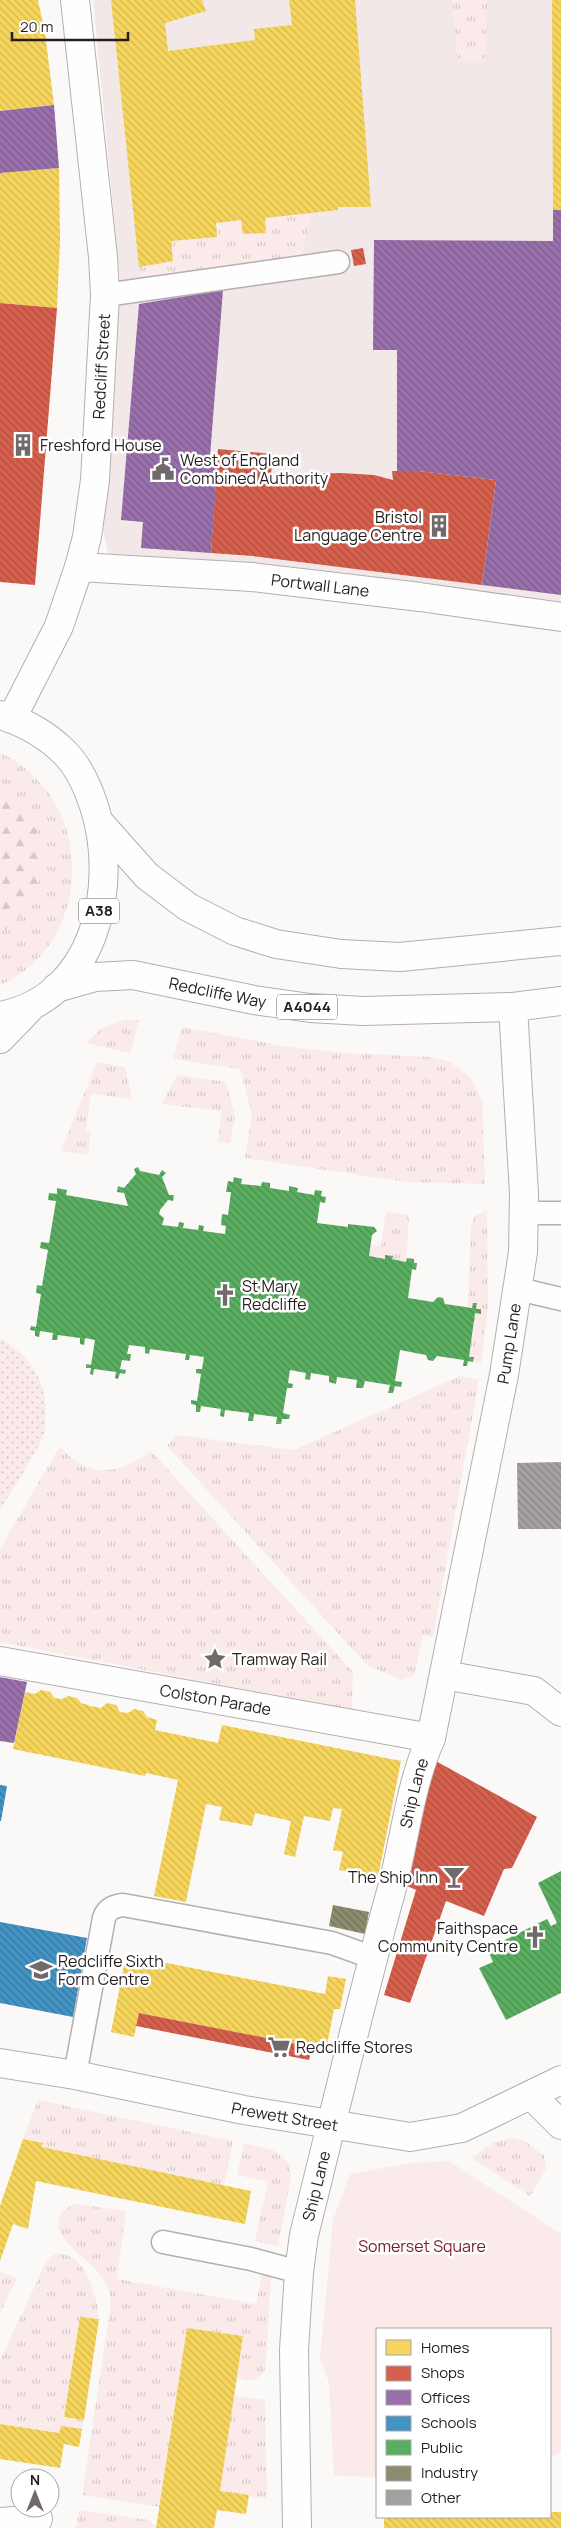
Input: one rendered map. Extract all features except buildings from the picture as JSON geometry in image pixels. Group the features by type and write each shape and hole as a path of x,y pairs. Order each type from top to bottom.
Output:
{"street":[{"name":"Redcliff Street","path":"6,717 58,626 79,567 88,529 94,480 105,295 101,222 75,0"},
{"name":"Portwall Lane","path":"79,567 252,577 420,597 561,617"},
{"name":"A38","path":"0,1039 78,964 92,938 103,894 104,858 99,822 87,785 66,754 42,734 6,717"},
{"path":"99,822 147,876 188,907 235,931 276,944 341,954 400,957 560,935"},
{"name":"Redcliffe Way","path":"46,995 95,977 133,975 254,1000 310,1008 363,1011 513,1007 561,1001"},
{"name":"A38","path":"0,1016 46,995"},
{"name":"Pump Lane","path":"431,1738 504,1375 523,1252 524,1213 513,1007"},
{"name":"Colston Parade","path":"0,1661 431,1738"},
{"path":"444,1675 534,1691 561,1712"},
{"name":"Ship Lane","path":"297,2528 294,2350 299,2272 304,2235 372,1957 392,1886 421,1759 431,1738"},
{"name":"Prewett Street","path":"0,2063 75,2075 332,2125 410,2137 462,2128 532,2096 561,2080"},
{"path":"532,2096 561,2126"},
{"path":"0,2522 38,2519"}],"lane":[{"path":"105,295 338,262"},
{"path":"524,1213 561,1213"},
{"path":"518,1289 561,1299"},
{"path":"75,2075 104,1918 108,1910 115,1906 123,1905 332,1943 372,1957"},
{"path":"163,2242 251,2258 299,2272"}],"shaded area":[{"path":"93,0 561,0 561,607 120,559 108,553 103,530 117,363 120,279"}],"green space":[{"path":"452,0 487,0 486,62 457,62"},
{"path":"312,213 301,259 139,277 139,267 172,261 171,241 217,237 216,223 241,220 243,234 266,233 265,218"},
{"path":"0,753 13,759 31,774 52,798 66,827 72,857 71,888 63,918 49,945 28,968 0,985"},
{"path":"0,784 18,800 31,818 39,838 42,859 39,879 32,899 19,917 0,933"},
{"path":"125,1020 139,1020 130,1053 86,1043 102,1028"},
{"path":"182,1027 283,1046 344,1053 431,1057 450,1062 469,1076 482,1100 485,1184 407,1182 245,1158 252,1115 240,1069 173,1059"},
{"path":"97,1062 125,1067 132,1099 91,1094 86,1130 91,1131 88,1155 61,1151"},
{"path":"178,1075 226,1082 235,1116 230,1143 218,1142 222,1111 161,1104"},
{"path":"487,1210 488,1307 481,1363 473,1362 474,1357 469,1357 475,1313 481,1314 481,1310 476,1309 477,1303 473,1303 472,1308 468,1307 471,1225 475,1216"},
{"path":"386,1212 409,1215 406,1262 392,1259 393,1256 385,1255 385,1259 369,1256 371,1245 381,1246"},
{"path":"0,1338 19,1352 34,1369 43,1389 46,1424 39,1446 0,1510"},
{"path":"460,1376 479,1380 433,1637 423,1635 414,1676 401,1680 367,1665 167,1446 177,1435 294,1450"},
{"path":"60,1446 81,1465 92,1469 104,1470 127,1465 151,1451 353,1672 352,1710 0,1642 0,1549"},
{"path":"38,2100 233,2141 224,2185 42,2147 43,2144 23,2139"},
{"path":"512,2138 524,2141 544,2155 546,2169 530,2196 472,2158 494,2142"},
{"path":"244,2143 275,2151 289,2163 291,2177 278,2246 255,2241 268,2182 237,2175"},
{"name":"Somerset Square","path":"449,2161 561,2234 561,2452 551,2457 551,2328 376,2328 376,2477 334,2476 329,2383 320,2358 333,2220 350,2174 411,2163"},
{"path":"74,2204 126,2211 117,2279 256,2304 262,2274 271,2277 266,2363 264,2372 255,2380 237,2379 243,2336 187,2328 160,2507 82,2495 111,2303 109,2290 104,2279 97,2270 71,2247 58,2227 61,2212"},
{"path":"59,2253 69,2256 84,2269 96,2299 99,2319 80,2317 64,2417 84,2420 82,2429 61,2426 59,2433 0,2424 0,2360 45,2264 53,2255"},
{"path":"0,2272 17,2278 0,2314"},
{"path":"234,2396 265,2400 267,2499 220,2491"},
{"path":"79,2510 149,2520 156,2528 76,2528"}],"place":[{"name":"Freshford House","path":"23,445"},
{"name":"West of England Combined Authority","path":"163,469"},
{"name":"Bristol Language Centre","path":"439,526"},
{"name":"St Mary Redcliffe","path":"225,1295"},
{"name":"Tramway Rail","path":"215,1659"},
{"name":"The Ship Inn","path":"454,1877"},
{"name":"Faithspace Community Centre","path":"535,1937"},
{"name":"Redcliffe Sixth Form Centre","path":"41,1970"},
{"name":"Redcliffe Stores","path":"279,2047"}]}
